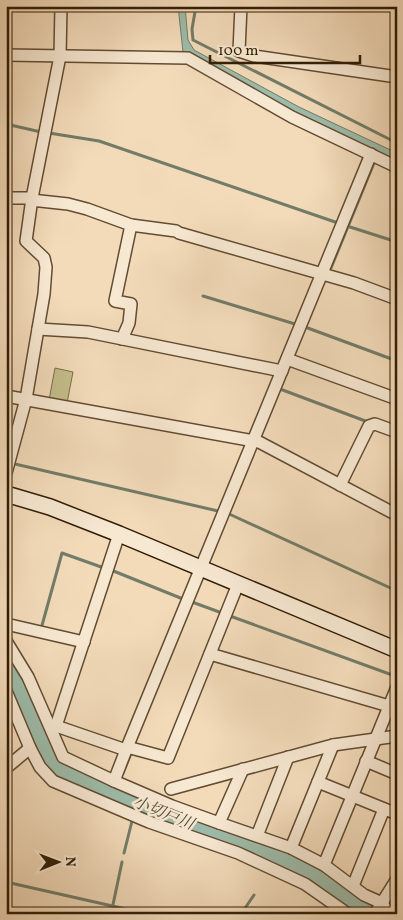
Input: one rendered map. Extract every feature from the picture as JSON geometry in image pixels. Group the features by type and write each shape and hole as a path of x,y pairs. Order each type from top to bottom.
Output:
{"street":[{"path":"6,473 26,399 44,294 46,267 44,258 26,242 32,199 60,56 61,6"},
{"path":"241,6 239,51 254,56 397,77"},
{"path":"6,55 188,58 292,117 397,167"},
{"path":"114,781 371,154"},
{"path":"6,198 32,199 68,204 131,225 176,231 321,275 354,283 397,299"},
{"path":"122,339 129,323 131,304 115,301 131,225"},
{"path":"38,329 88,332 282,371"},
{"path":"286,359 397,399"},
{"path":"6,396 259,442 397,514"},
{"path":"340,485 369,426 375,424 397,432"},
{"path":"6,494 50,507 119,534 397,650"},
{"path":"53,728 84,642 119,534"},
{"path":"53,728 168,758 238,584"},
{"path":"6,624 84,642"},
{"path":"6,641 28,677 53,728 63,757 172,806 291,848 324,865 381,909 397,879"},
{"path":"210,654 389,706"},
{"path":"324,865 397,687"},
{"path":"6,691 30,748 40,767 53,781 149,822 238,853 305,884 348,914"},
{"path":"171,790 333,745 397,736"},
{"path":"291,848 333,745"},
{"path":"6,768 30,748"},
{"path":"257,836 288,757"},
{"path":"366,761 397,774"},
{"path":"219,822 242,769"},
{"path":"318,782 397,814"},
{"path":"352,886 384,809"}],"shaded area":[{"path":"178,6 185,6 188,40 194,50 299,107 397,153 397,161 293,112 183,52"},
{"path":"55,368 73,372 67,403 49,400"}],"waterway":[{"path":"196,6 192,29 193,40 397,143"},
{"path":"6,124 41,132"},
{"path":"49,133 99,141 338,223"},
{"path":"331,268 374,163"},
{"path":"347,226 397,242"},
{"path":"203,296 295,324"},
{"path":"305,327 397,361"},
{"path":"280,389 368,422"},
{"path":"15,464 218,511"},
{"path":"227,513 397,591"},
{"path":"41,629 62,553 104,568"},
{"path":"111,570 183,599"},
{"path":"192,602 222,613"},
{"path":"230,616 395,676"},
{"name":"小切戸川","path":"6,664 28,707 46,754 59,770 167,816 283,859 311,873 372,914"},
{"path":"123,773 130,756"},
{"path":"124,853 132,821"},
{"path":"111,914 122,862"},
{"path":"6,882 148,914"},
{"path":"241,914 254,895"}]}
